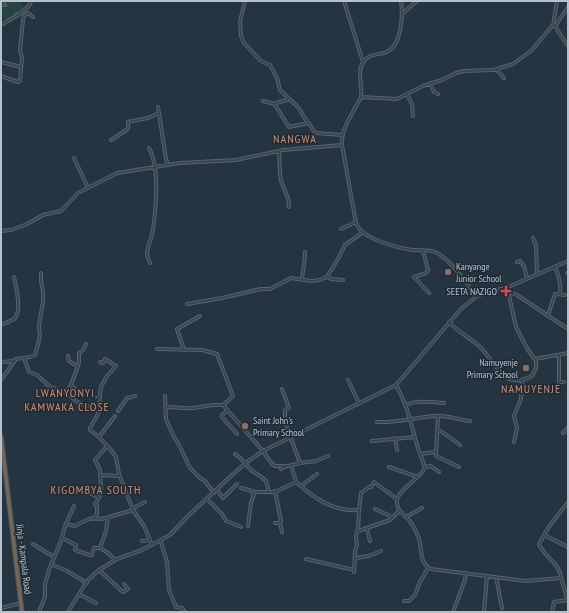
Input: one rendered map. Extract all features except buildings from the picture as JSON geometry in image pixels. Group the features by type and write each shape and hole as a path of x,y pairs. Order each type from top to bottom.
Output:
{"highway":[{"name":"Jinja - Kampala Road","path":"1,436 3,470 22,612"}],"street":[{"path":"1,25 25,11 30,6 31,1"},
{"path":"245,1 240,22 243,41 248,49 260,60 270,65 280,90 302,112 315,133 342,135"},
{"path":"344,1 364,62"},
{"path":"401,1 402,14 399,34 393,47 385,52 371,55 364,62 360,72 361,97 342,135 342,144 356,222 362,233 391,246 423,251 435,251 442,256 461,277 476,297"},
{"path":"402,14 417,1"},
{"path":"557,1 554,26 567,45"},
{"path":"361,97 394,100 430,83 464,71 496,69 517,62 532,50 554,26 568,7"},
{"path":"402,10 407,9"},
{"path":"1,76 19,82 21,80 20,51 23,20 24,16 28,13 33,17"},
{"path":"1,62 21,67"},
{"path":"496,69 504,78"},
{"path":"430,83 434,92 438,94"},
{"path":"407,95 412,104 413,116"},
{"path":"264,102 275,104 287,100 288,98"},
{"path":"275,104 289,127 308,123"},
{"path":"158,107 168,165"},
{"path":"111,140 128,129 128,122 148,118 159,113"},
{"path":"1,231 15,229 43,215 60,211 74,197 117,173 168,165 236,160 279,151 342,144"},
{"path":"149,148 154,158 156,209 147,255 150,263"},
{"path":"279,151 281,180 289,201 289,207"},
{"path":"74,158 88,188"},
{"path":"341,229 356,222"},
{"path":"187,304 261,289 270,289 291,278 310,281 320,280 327,277 338,259 344,245 362,233"},
{"path":"533,238 536,245 537,274"},
{"path":"423,251 428,270 426,273 414,277 429,294"},
{"path":"302,279 305,263 305,252"},
{"path":"68,612 86,583 99,570 115,560 142,550 170,535 246,463 263,451 396,385 449,322 461,309 476,297 488,292 506,288 568,261"},
{"path":"517,262 523,264 527,278"},
{"path":"554,266 561,290 560,294"},
{"path":"1,362 14,361 16,359 34,355 40,336 38,326 43,300 43,291 40,281 41,273"},
{"path":"1,326 14,319 16,315 18,293 14,277"},
{"path":"327,277 331,279 343,280"},
{"path":"449,322 458,331 479,346 504,377 522,380 532,376 537,366 535,359 528,350 516,326 506,288"},
{"path":"508,291 517,295 568,329"},
{"path":"548,315 555,294 565,296"},
{"path":"184,350 177,329 200,316"},
{"path":"65,393 78,366 79,353 83,350 86,344"},
{"path":"157,349 209,351 217,354 233,395 232,398 222,405 209,405 192,408 167,407"},
{"path":"535,359 568,353"},
{"path":"559,355 559,382 564,382"},
{"path":"68,356 71,363 78,366"},
{"path":"24,358 29,372 37,375 49,386 65,393 77,402 88,406"},
{"path":"100,362 103,363 106,360 116,366 101,386 98,414 90,430 113,451 117,459 120,476 133,509 144,526 152,545"},
{"path":"1,380 14,361"},
{"path":"348,380 359,403"},
{"path":"514,442 517,428 514,416 520,399 522,380"},
{"path":"70,385 77,390"},
{"path":"396,385 406,405 411,420 414,437 424,467"},
{"path":"282,389 289,408 285,410 284,421 300,463"},
{"path":"118,411 127,398 135,396"},
{"path":"165,396 167,422 190,468 205,481 214,493"},
{"path":"406,405 410,403 444,402"},
{"path":"222,405 275,466 316,461 328,456"},
{"path":"227,411 222,415 222,417 237,434"},
{"path":"99,437 115,416"},
{"path":"438,416 436,456 459,467"},
{"path":"377,422 389,423 438,416 452,416 470,421"},
{"path":"562,433 568,428"},
{"path":"437,430 460,445"},
{"path":"372,441 414,437"},
{"path":"395,438 397,450"},
{"path":"94,518 97,514 97,506 95,504 100,493 100,470 95,460 107,446"},
{"path":"420,454 435,452"},
{"path":"235,454 244,460 255,473 266,481 269,492"},
{"path":"291,465 296,482 306,492 329,506 359,510"},
{"path":"281,469 284,466"},
{"path":"439,472 431,466 424,467 418,476 399,495 397,499 399,511 406,517 418,536 422,560 428,568 525,581 562,578"},
{"path":"389,467 418,476"},
{"path":"301,486 317,474"},
{"path":"100,475 120,476"},
{"path":"253,495 256,492 275,491 296,482"},
{"path":"306,559 354,571 357,545 356,537 362,493 371,487 374,482 397,499"},
{"path":"217,490 223,498 237,484"},
{"path":"81,488 99,498"},
{"path":"241,488 252,491 253,495 248,526"},
{"path":"275,491 282,532"},
{"path":"207,499 226,520 241,526"},
{"path":"66,524 75,526 94,518 102,519 133,509 145,502"},
{"path":"552,612 554,602 568,600 560,572 540,546 540,542 548,528 568,502"},
{"path":"39,612 45,597 46,581 51,564 74,506"},
{"path":"406,517 422,508"},
{"path":"375,509 392,517"},
{"path":"357,531 367,529 390,520 399,511"},
{"path":"100,548 106,533 108,517"},
{"path":"275,523 280,523"},
{"path":"367,529 370,541"},
{"path":"544,535 568,546"},
{"path":"62,538 76,545 75,550 77,551 90,556 92,555 94,548 100,548 115,560"},
{"path":"142,541 150,540"},
{"path":"161,541 167,562 169,590 176,607 182,608 185,612"},
{"path":"33,544 54,557"},
{"path":"355,559 382,551"},
{"path":"51,564 67,571 86,583"},
{"path":"404,601 410,601 415,595 428,568"},
{"path":"99,570 123,592 128,589 124,584"},
{"path":"453,612 466,574"},
{"path":"484,612 487,576"},
{"path":"496,577 502,608"},
{"path":"79,594 96,603"},
{"path":"1,608 21,603"}],"green space":[{"path":"1,1 19,1 25,9 7,21 1,16"}],"place":[{"name":"Kanyange Junior School","path":"448,272"},
{"name":"SEETA NAZIGO","path":"506,291"},
{"name":"Namuyenje Primary School","path":"526,368"},
{"name":"Saint John's Primary School","path":"245,426"}],"district":[{"name":"NANGWA","path":"295,138"},
{"name":"NAMUYENJE","path":"531,388"},
{"name":"LWANYONYI, KAMWAKA CLOSE","path":"67,399"},
{"name":"KIGOMBYA SOUTH","path":"96,489"}]}
